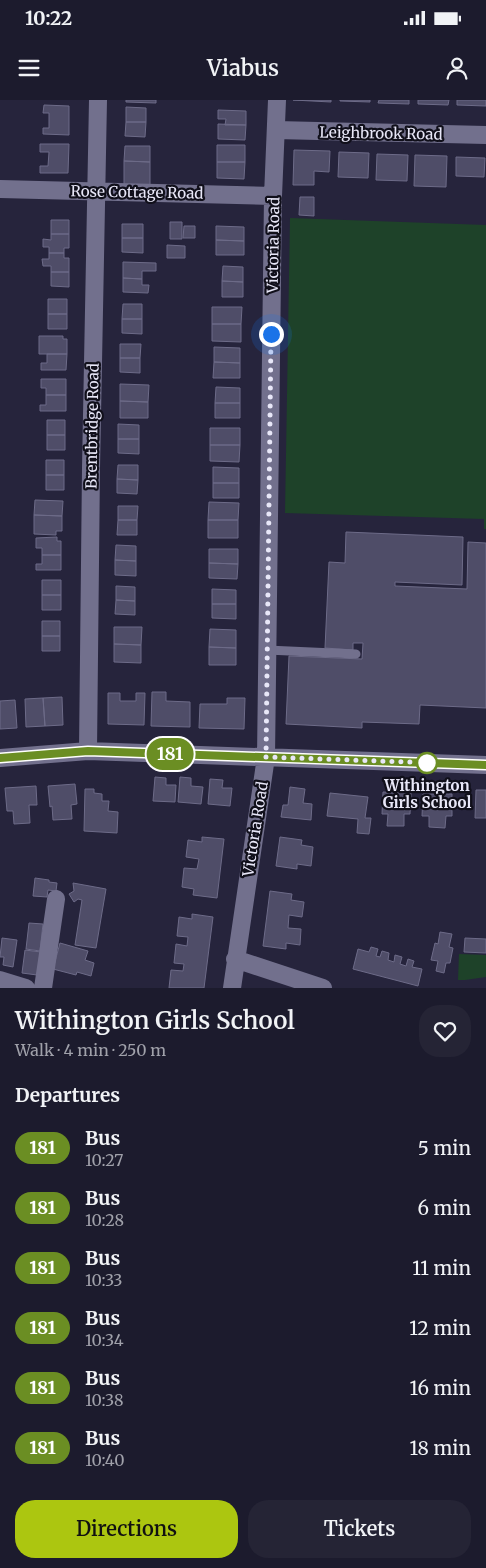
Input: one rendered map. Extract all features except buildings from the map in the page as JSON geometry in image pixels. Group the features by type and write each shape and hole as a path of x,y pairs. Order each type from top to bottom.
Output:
{"street":[{"name":"Brentbridge Road","path":"88,751 98,100"},
{"name":"Victoria Road","path":"232,988 266,757 273,196 277,100"},
{"name":"Leighbrook Road","path":"276,130 486,135"},
{"name":"Rose Cottage Road","path":"0,189 273,196"},
{"path":"0,758 88,751 486,765"},
{"path":"44,988 56,900"},
{"path":"235,959 323,988"},
{"path":"0,980 26,988"}],"lane":[{"path":"267,650 356,654"}],"green space":[{"path":"290,218 486,225 486,529 484,529 484,519 285,513"},
{"path":"459,954 486,955 486,977 458,980"}],"bus line":[{"name":"181","path":"0,758 88,751 486,765"}],"place":[{"name":"Withington Girls School","path":"427,763"}],"route":[{"path":"271,334 266,757 435,763 427,763"}]}
